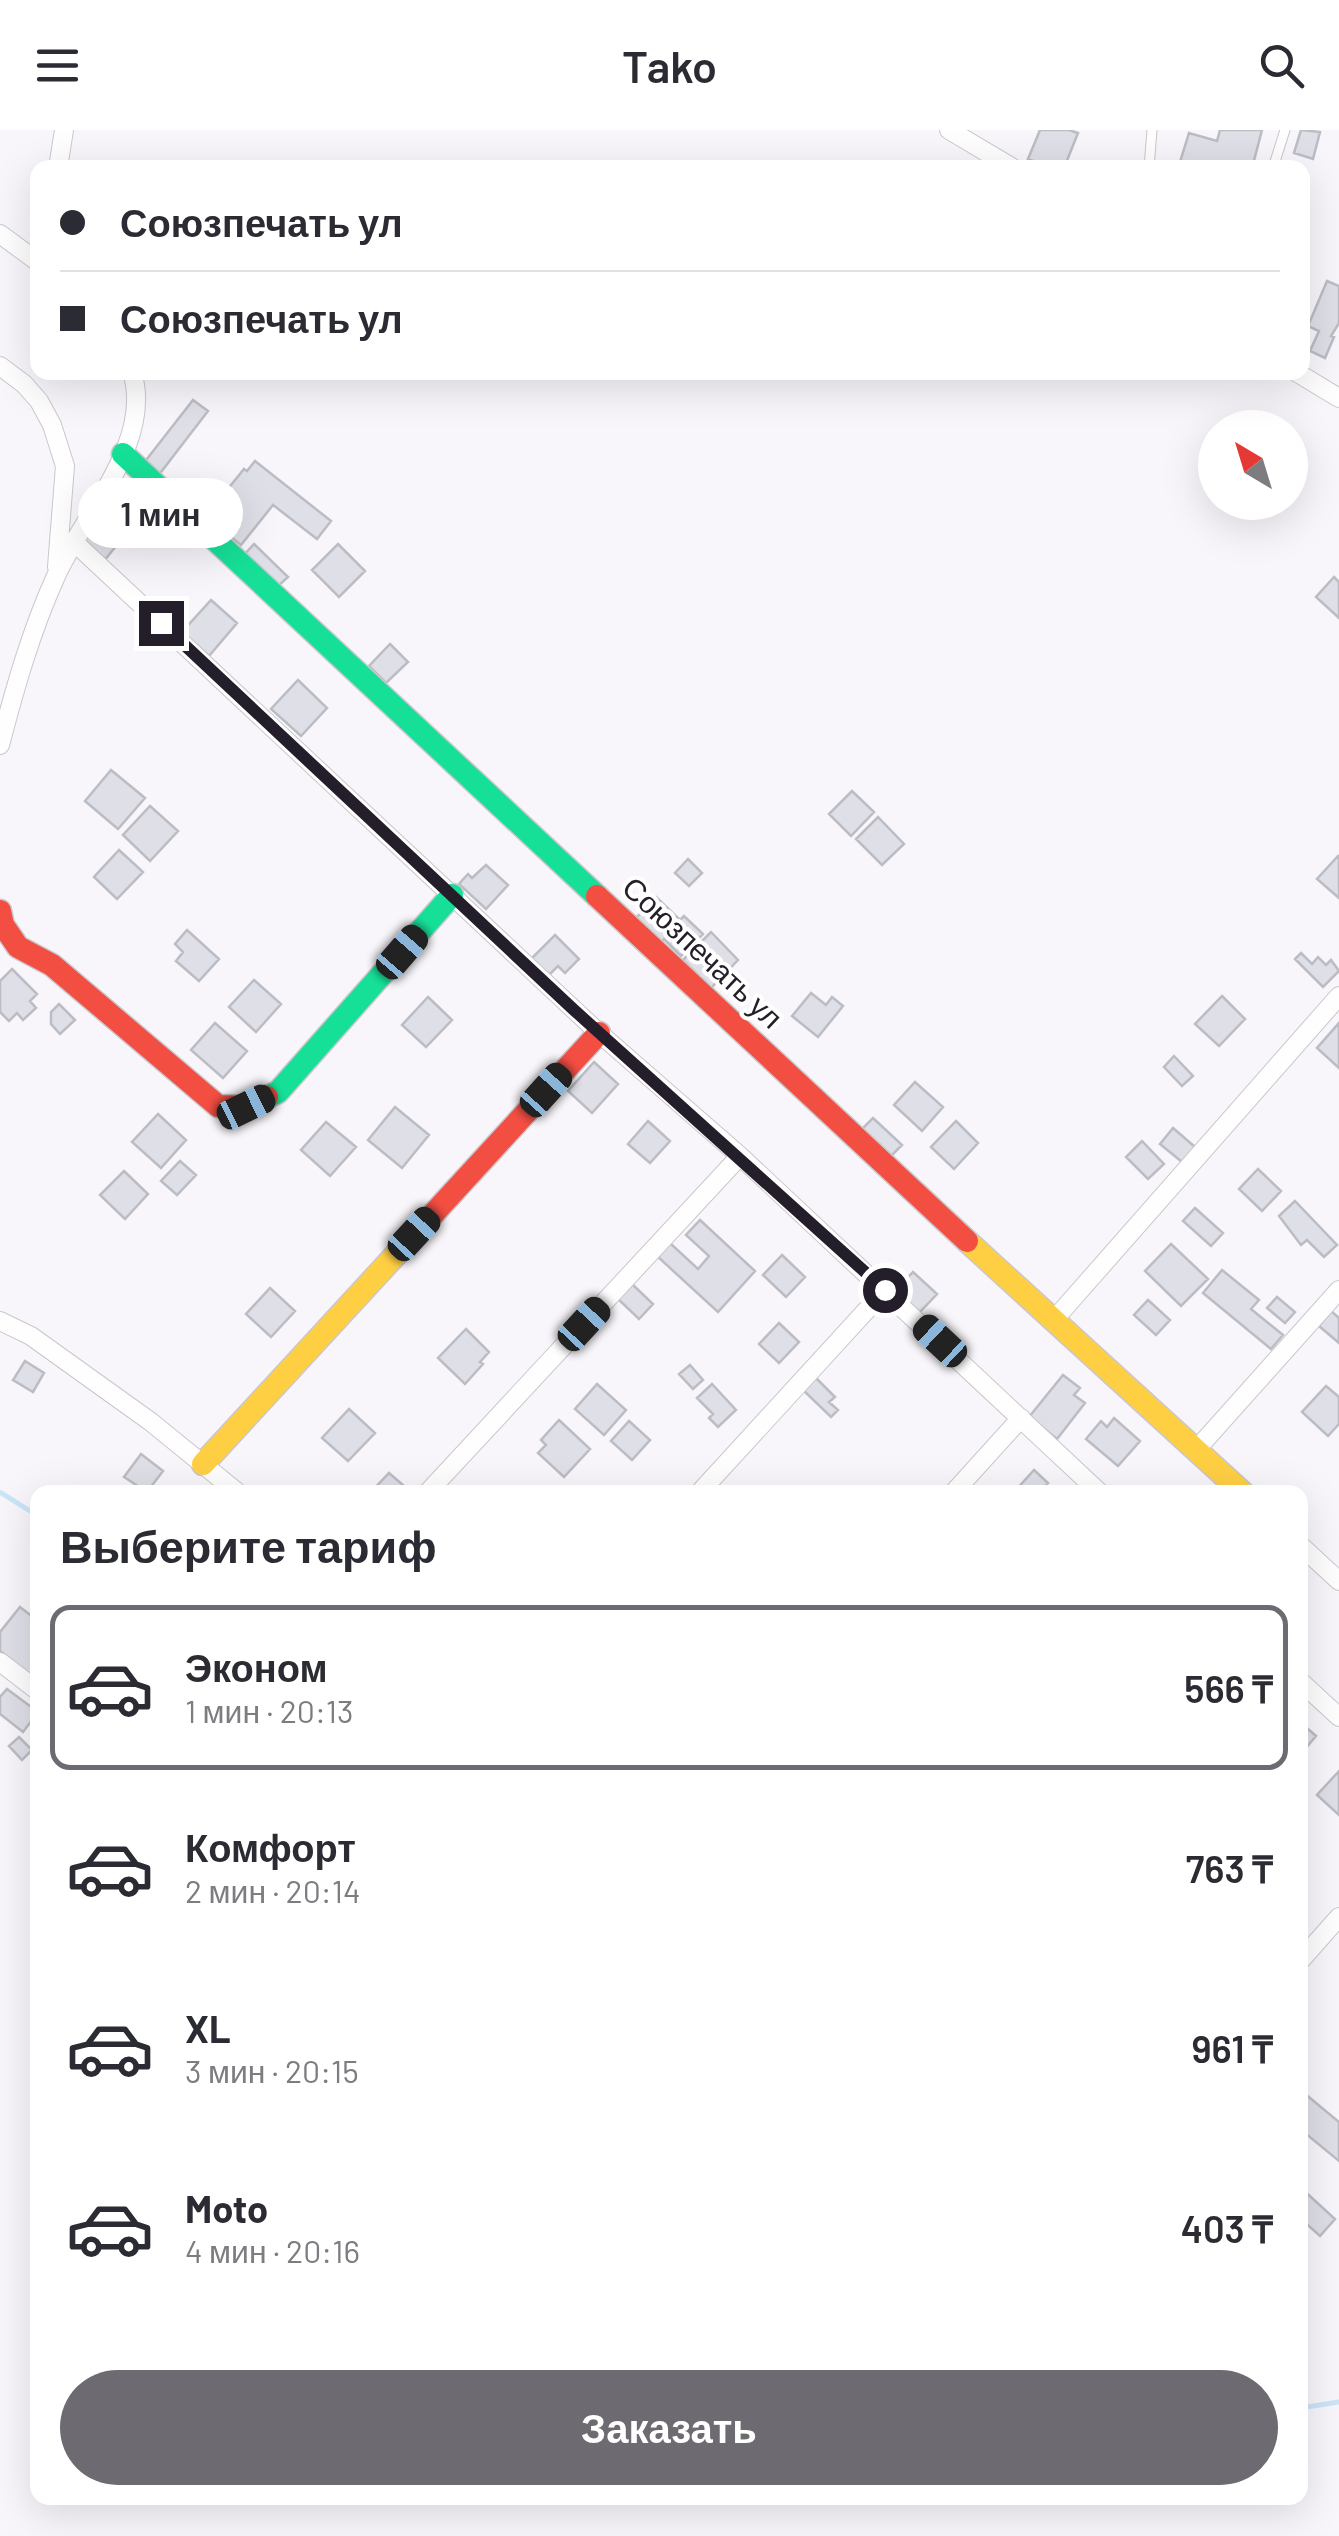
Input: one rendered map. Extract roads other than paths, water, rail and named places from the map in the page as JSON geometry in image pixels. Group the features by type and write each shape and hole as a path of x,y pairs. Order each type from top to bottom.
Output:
{"street":[{"path":"59,160 64,130"},
{"path":"950,130 1000,160"},
{"path":"0,234 30,256"},
{"path":"0,366 39,401 52,425 65,466 56,574"},
{"path":"0,746 22,661 56,574 123,454 136,421 138,391 135,380"},
{"path":"1309,380 1339,398"},
{"name":"Союзпечать ул","path":"123,454 1052,1321 1234,1485"},
{"path":"74,542 599,1033 740,1156 1092,1485"},
{"path":"0,911 3,925 18,947 52,965 218,1106 246,1107 278,1092 452,896"},
{"path":"1052,1321 1339,996"},
{"path":"204,1464 599,1033"},
{"path":"434,1485 740,1156"},
{"path":"706,1485 885,1290"},
{"path":"1196,1450 1339,1290"},
{"path":"0,1320 31,1336 151,1422 229,1485"},
{"path":"960,1485 1021,1418"},
{"path":"1308,1553 1338,1579"},
{"path":"0,1662 30,1685"},
{"path":"1308,1688 1339,1717"},
{"path":"1308,1952 1339,1917"}],"lane":[{"path":"1150,160 1152,130"},
{"path":"1275,160 1285,130"}],"waterway":[{"path":"0,1492 30,1511"},
{"path":"1308,2407 1339,2402"}]}
